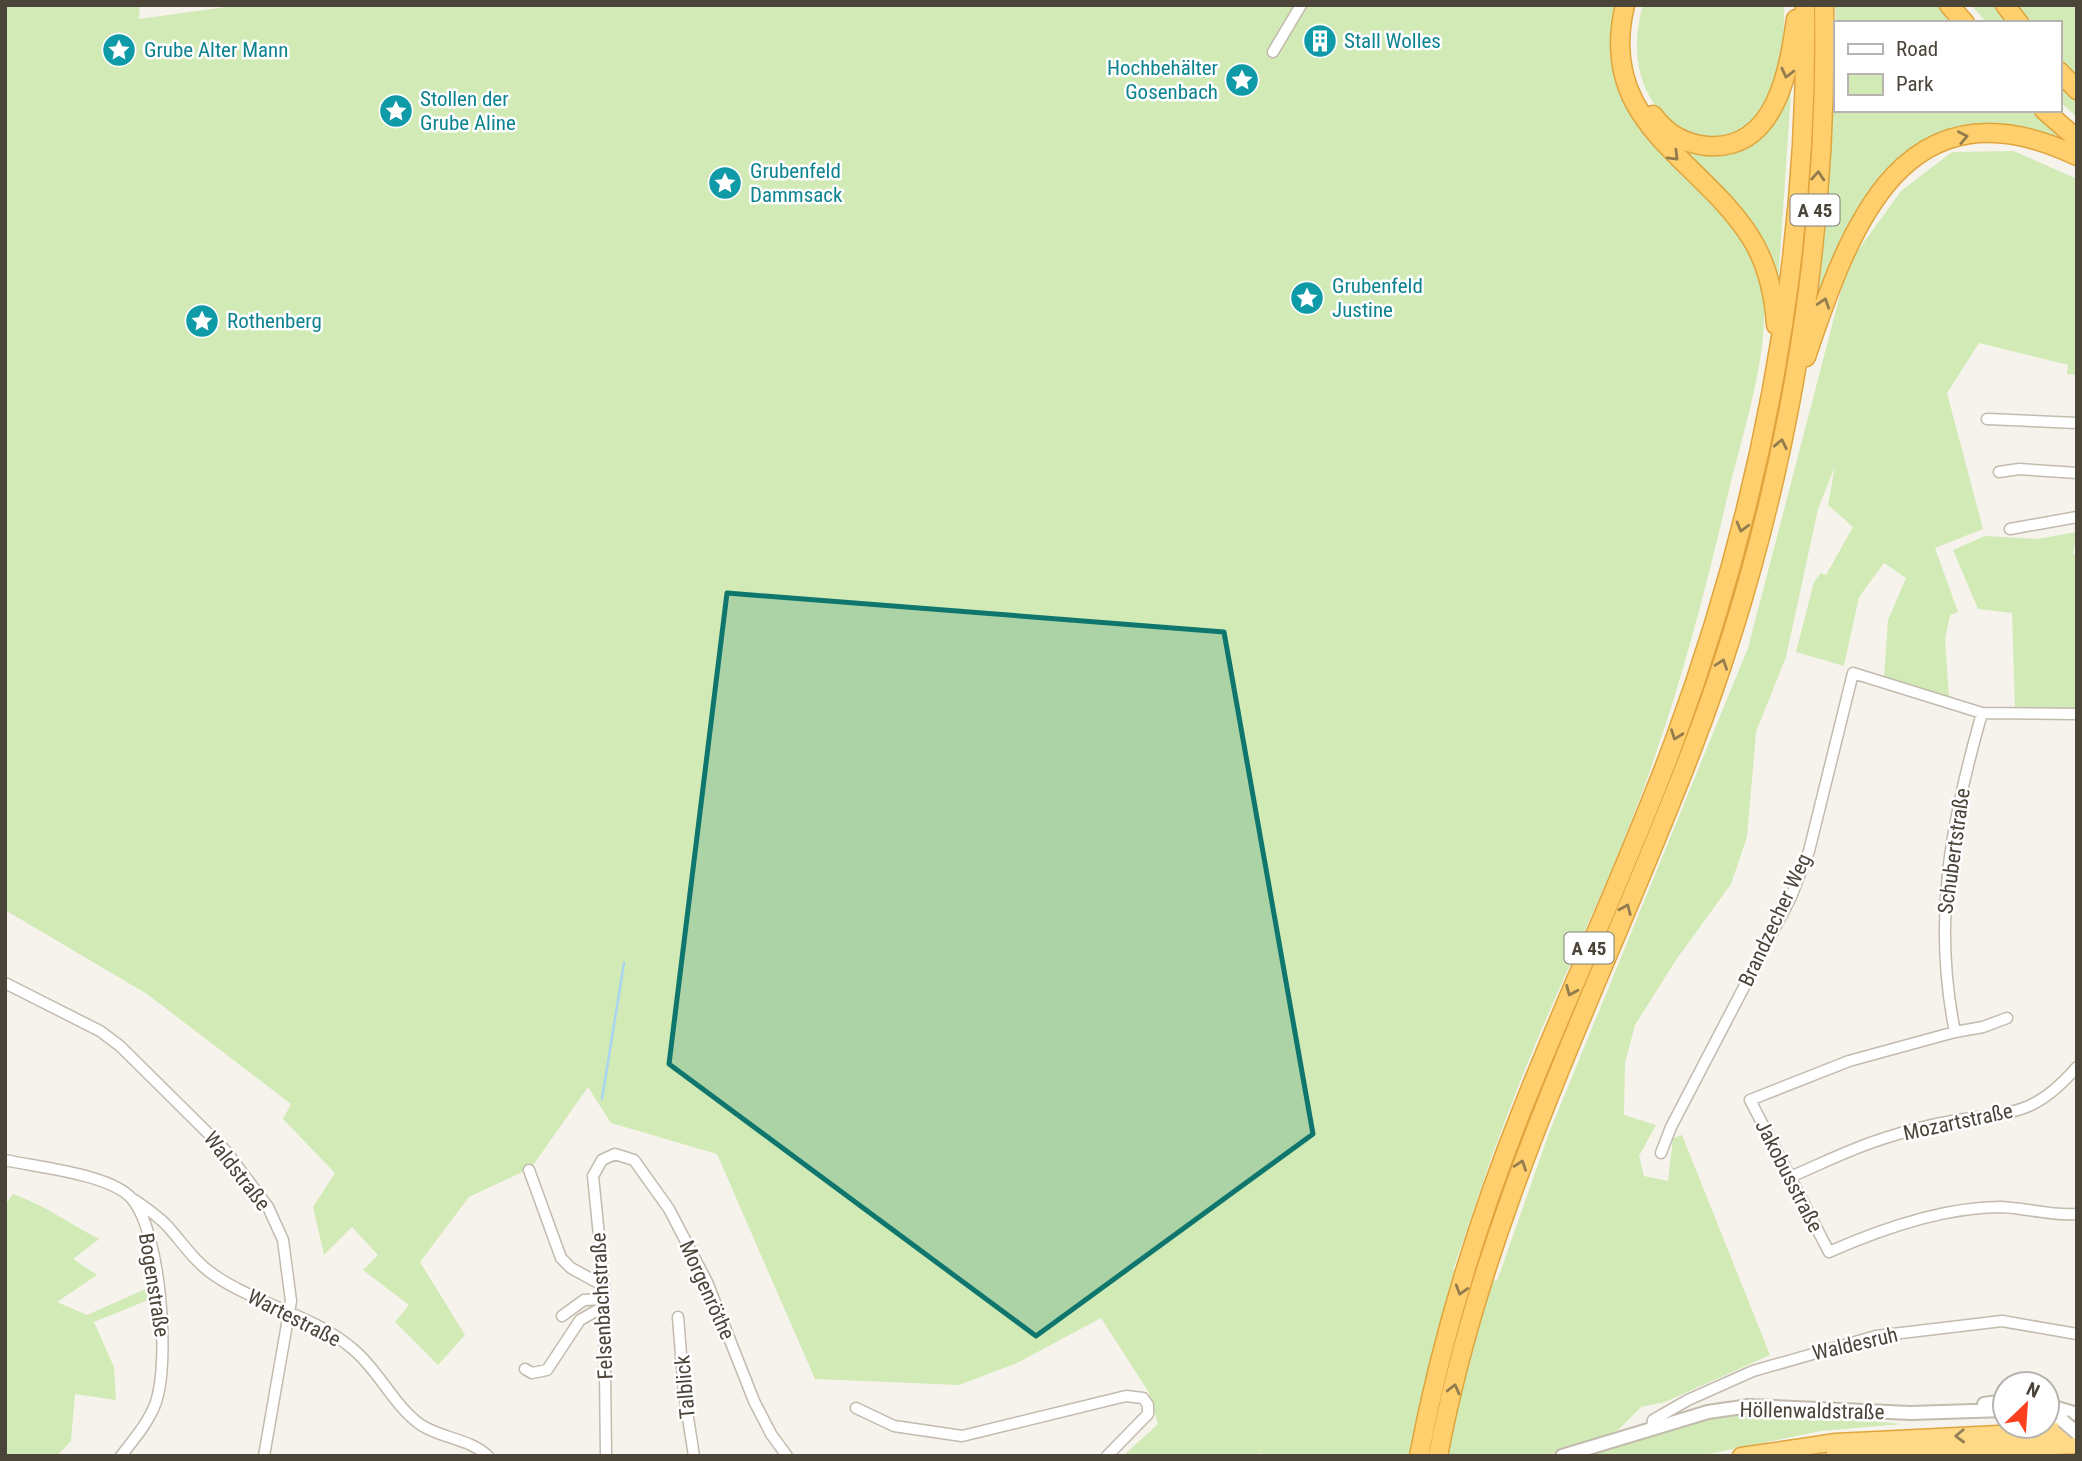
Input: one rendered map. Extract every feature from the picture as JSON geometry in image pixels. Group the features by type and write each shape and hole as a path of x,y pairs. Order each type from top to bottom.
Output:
{"highway":[{"path":"1625,5 1621,55 1635,103 1660,142 1739,221 1761,257 1770,280 1775,311 1777,364"},
{"path":"1634,5 1629,36 1631,60 1636,82 1652,114 1676,137 1695,144 1712,146 1744,138 1773,110 1788,67 1798,5"},
{"name":"A 45","path":"1438,1456 1490,1227 1525,1100 1639,832 1699,671 1744,519 1777,364 1799,183 1805,5"},
{"name":"A 45","path":"1419,1456 1449,1329 1711,696 1753,562 1788,414 1815,216 1823,97 1824,5"},
{"path":"1949,5 1963,21"},
{"path":"1962,5 1976,21"},
{"path":"2005,5 2017,21"},
{"path":"2061,73 2077,90"},
{"path":"2046,112 2077,139"},
{"path":"2061,112 2077,127"},
{"path":"1788,414 1844,251 1862,215 1895,173 1937,145 1982,134 2028,138 2077,156"},
{"path":"1741,1456 1836,1442 2072,1428"},
{"path":"1835,1456 2077,1445"}],"street":[{"path":"1273,52 1301,5"},
{"path":"1987,419 2077,423"},
{"path":"1999,472 2019,469 2077,473"},
{"path":"2010,529 2077,517"},
{"name":"Brandzecher Weg","path":"1661,1153 1671,1127 1796,885 1809,851 1853,673 1982,713"},
{"path":"1982,713 2077,714"},
{"name":"Schubertstraße","path":"1955,1032 1944,974 1945,880 1962,783 1982,713"},
{"name":"Waldstraße","path":"5,983 100,1031 120,1046 226,1151 276,1223 291,1281 289,1313 264,1456"},
{"path":"1955,1032 1983,1027 2007,1018"},
{"name":"Jakobusstraße","path":"1955,1032 1849,1061 1750,1100 1829,1252 1868,1235 1941,1215 2004,1207 2059,1215 2077,1214"},
{"name":"Mozartstraße","path":"1790,1177 1882,1139 1929,1126 2005,1116 2029,1107 2055,1090 2077,1067"},
{"name":"Morgenröthe","path":"602,1160 615,1154 634,1160 669,1209 707,1282 754,1401 771,1434 788,1456"},
{"path":"5,1160 86,1177 133,1199"},
{"name":"Felsenbachstraße","path":"602,1160 593,1176 593,1199 600,1229 604,1286 606,1456"},
{"path":"529,1170 561,1258 571,1268 604,1286"},
{"name":"Wartestraße","path":"133,1199 161,1219 194,1258 214,1275 355,1350 419,1424 437,1434 474,1444 483,1454"},
{"name":"Bogenstraße","path":"121,1456 156,1402 164,1338 148,1235 133,1199"},
{"path":"562,1316 584,1300 603,1303"},
{"path":"525,1370 532,1373 547,1370 580,1320 603,1303"},
{"name":"Talblick","path":"678,1318 684,1392 694,1456"},
{"name":"Waldesruh","path":"1651,1428 1653,1420 1688,1400 1753,1371 1876,1336 2002,1321 2077,1334"},
{"path":"856,1408 894,1426 962,1436 1126,1396 1143,1398 1148,1405 1148,1415 1107,1456"},
{"name":"Höllenwaldstraße","path":"1942,1411 1991,1403"},
{"name":"Höllenwaldstraße","path":"1562,1456 1708,1412 1749,1406 1911,1413 1991,1410"}],"highlighted area":[{"path":"727,593 1224,632 1313,1134 1036,1336 669,1064"}],"green space":[{"path":"5,5 140,5 139,19 240,5 1615,5 1612,58 1625,101 1648,138 1736,232 1756,268 1764,312 1761,356 1707,579 1658,747 1614,864 1524,1073 1453,1270 1497,1281 1549,1133 1748,648 1848,264 1901,191 1952,152 2014,151 2077,179 2077,375 2067,374 2068,365 1979,343 1947,393 1983,529 1935,548 1958,612 1950,615 1945,639 1949,698 1884,678 1888,620 1906,578 1884,563 1859,597 1844,666 1796,652 1814,582 1821,573 1826,575 1853,527 1828,505 1835,466 1818,509 1786,657 1756,732 1747,837 1731,884 1676,960 1635,1025 1625,1063 1624,1115 1656,1125 1639,1156 1644,1176 1668,1181 1673,1138 1682,1135 1770,1355 1665,1402 1641,1407 1618,1430 1546,1456 1275,1456 1258,1453 1256,1456 1123,1456 1158,1424 1148,1391 1101,1318 1017,1363 959,1385 815,1379 717,1154 611,1123 588,1087 531,1168 469,1197 420,1262 465,1335 438,1365 395,1322 409,1305 363,1270 378,1255 352,1227 324,1255 313,1207 335,1173 283,1119 291,1104 147,994 5,910"},
{"path":"1643,5 1784,5 1778,71 1759,113 1731,134 1700,136 1671,122 1648,94 1637,54"},
{"path":"1835,5 1939,5 1953,21 1836,21"},
{"path":"1971,5 1998,5 2010,21 1985,21"},
{"path":"2015,5 2077,5 2077,76 2061,59 2061,21 2027,21"},
{"path":"1834,75 1834,112 2036,112 2073,146 2007,131 1901,164 1814,322 1826,223"},
{"path":"2061,82 2077,99 2077,117 2061,103"},
{"path":"1791,92 1778,284 1760,241 1737,207 1674,147 1769,128"},
{"path":"2077,532 2073,554 2077,555 2077,708 2015,708 2012,613 1978,609 1953,550 1985,536 2037,539"},
{"path":"13,1194 99,1239 73,1259 97,1275 57,1302 87,1315 150,1287 153,1298 94,1322 114,1367 116,1400 75,1394 71,1441 57,1456 5,1456 5,1205"},
{"path":"1717,1414 1805,1414 1902,1424 1821,1431 1699,1456 1586,1456"}],"waterway":[{"path":"602,1099 624,963"}],"place":[{"name":"Stall Wolles","path":"1320,41"},
{"name":"Grube Alter Mann","path":"119,50"},
{"name":"Hochbehälter Gosenbach","path":"1242,80"},
{"name":"Stollen der Grube Aline","path":"396,111"},
{"name":"Grubenfeld Dammsack","path":"725,183"},
{"name":"Grubenfeld Justine","path":"1307,298"},
{"name":"Rothenberg","path":"202,321"}]}
